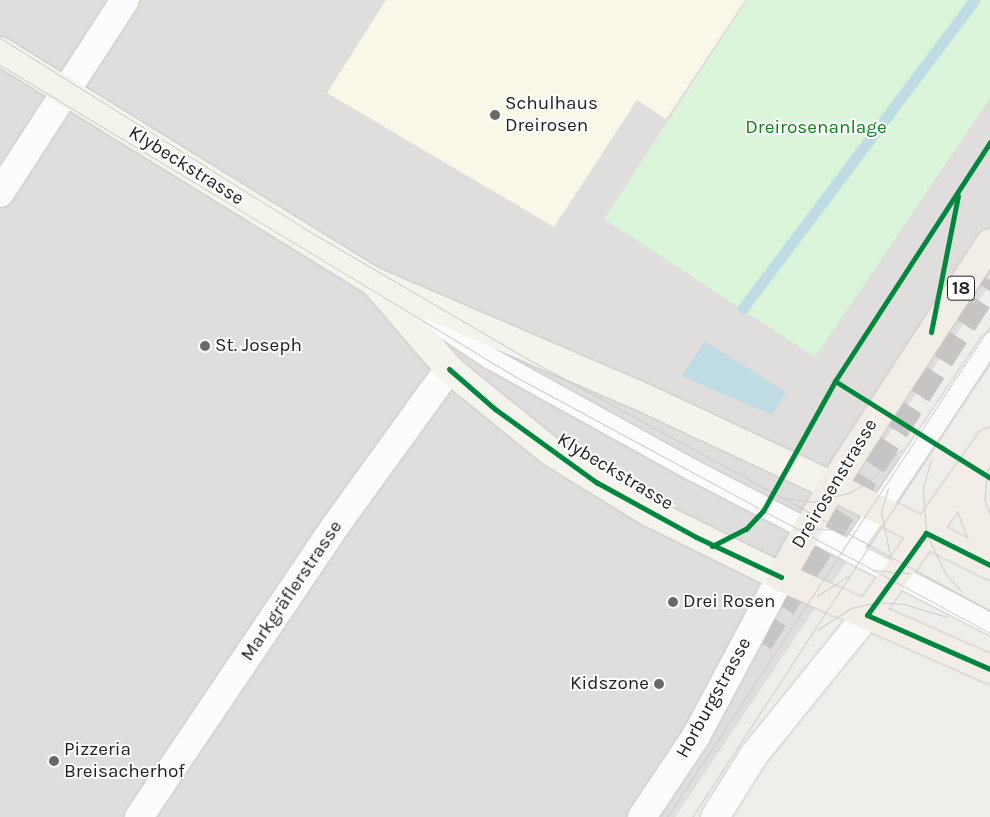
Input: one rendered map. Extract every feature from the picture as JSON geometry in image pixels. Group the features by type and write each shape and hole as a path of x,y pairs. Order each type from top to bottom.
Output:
{"main road":[{"name":"Dreirosenstrasse","path":"781,577 832,486 990,243"},
{"path":"867,614 990,442"},
{"path":"973,467 970,503 990,555"},
{"name":"Klybeckstrasse","path":"832,486 990,565"},
{"name":"Klybeckstrasse","path":"781,577 990,669"}],"street":[{"path":"0,193 69,92 125,0"},
{"name":"Klybeckstrasse","path":"0,51 373,281 636,394 832,486"},
{"name":"Klybeckstrasse","path":"373,281 449,369 510,421 596,482 704,542 781,577"},
{"name":"Markgräflerstrasse","path":"139,817 336,525 449,369"},
{"name":"Horburgstrasse","path":"642,817 701,728 781,577"},
{"path":"715,817 754,755 867,614"}],"lane":[{"path":"373,281 490,358 808,529 850,549 990,623"},
{"path":"850,549 990,343"}],"shaded area":[{"path":"0,0 990,0 990,284 883,443 911,466 675,817 0,817"},
{"name":"Schulhaus Dreirosen","path":"386,0 745,0 666,119 637,100 554,227 327,93"}],"green space":[{"name":"Dreirosenanlage","path":"747,0 990,0 990,98 815,357 604,219"}],"water":[{"path":"705,341 786,392 772,415 682,376"}],"waterway":[{"path":"743,308 974,0"}],"tunnel":[{"path":"759,642 990,281"}],"tram line":[{"path":"0,38 307,230 526,358 990,611"},
{"path":"0,65 516,377 990,633"},
{"path":"667,817 990,326"},
{"path":"692,817 990,361"},
{"path":"785,498 812,502 848,493 867,483 902,449"},
{"path":"931,460 923,488 926,533 945,573 962,592"},
{"path":"888,488 881,512 891,560"},
{"path":"802,528 837,530"},
{"path":"872,570 910,573"},
{"path":"817,596 848,576"},
{"path":"817,630 851,608 876,602 904,604 947,617"}],"cycle path":[{"path":"712,546 746,529 763,511 835,381 990,142"},
{"path":"931,332 958,196"},
{"path":"449,369 495,409 596,482 696,537 781,577"},
{"path":"835,381 990,478"},
{"path":"990,565 926,533 867,615 990,669"}],"place":[{"name":"Schulhaus Dreirosen","path":"495,115"},
{"name":"St. Joseph","path":"205,346"},
{"name":"Drei Rosen","path":"673,602"},
{"name":"Kidszone","path":"659,684"},
{"name":"Pizzeria Breisacherhof","path":"54,761"}]}
